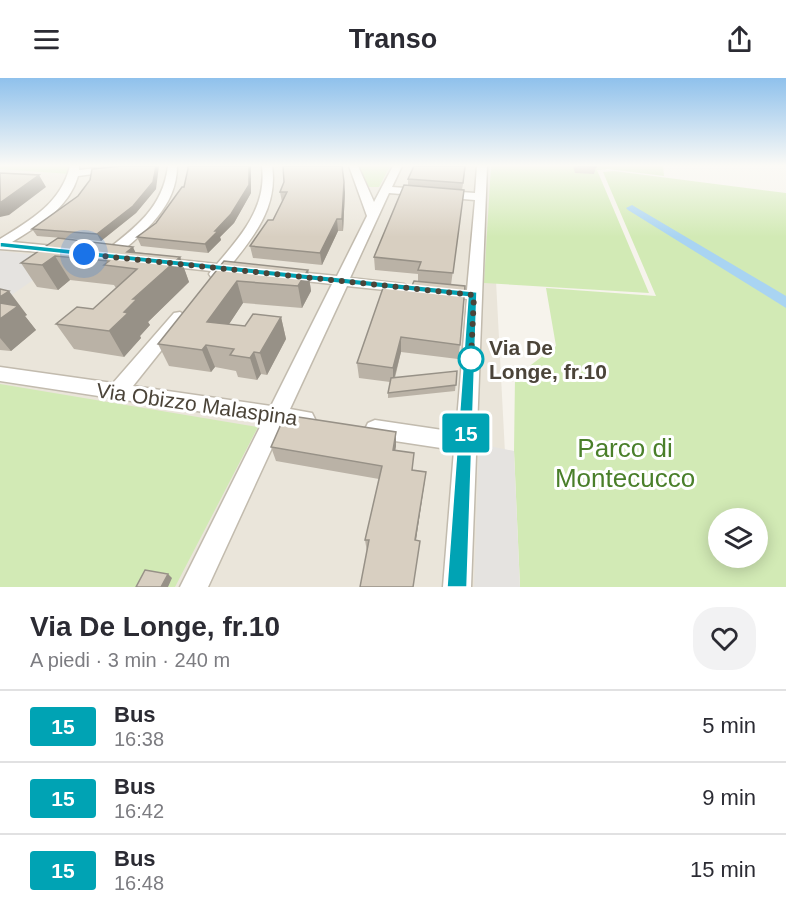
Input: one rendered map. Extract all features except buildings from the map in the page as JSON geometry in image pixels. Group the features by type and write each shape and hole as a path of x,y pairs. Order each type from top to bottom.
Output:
{"street":[{"path":"0,244 32,224 56,205 68,190"},
{"path":"96,255 152,213 169,190"},
{"path":"206,286 259,217 268,190"},
{"path":"364,190 373,216"},
{"path":"194,587 385,190 481,197"},
{"path":"457,587 481,190"},
{"path":"0,244 254,272"},
{"path":"276,274 474,295"},
{"path":"117,392 191,304"},
{"name":"Via Obizzo Malaspina","path":"0,374 324,422"},
{"path":"359,427 465,442"}],"shaded area":[{"path":"0,190 491,190 512,587 0,587"},
{"path":"0,251 65,258 0,303"},
{"path":"479,444 514,451 520,587 474,587"}],"green space":[{"path":"490,190 605,190 649,293 484,283"},
{"name":"Parco di Montecucco","path":"611,190 761,190 786,193 786,587 520,587 514,451 515,377 556,346 546,288 656,296"},
{"path":"0,384 258,427 175,587 0,587"}],"waterway":[{"path":"632,208 786,303"}],"bus line":[{"name":"15","path":"0,245 474,295 457,587"}],"place":[{"name":"Via De Longe, fr.10","path":"471,359"}],"route":[{"path":"84,254 474,295 471,359"}]}
